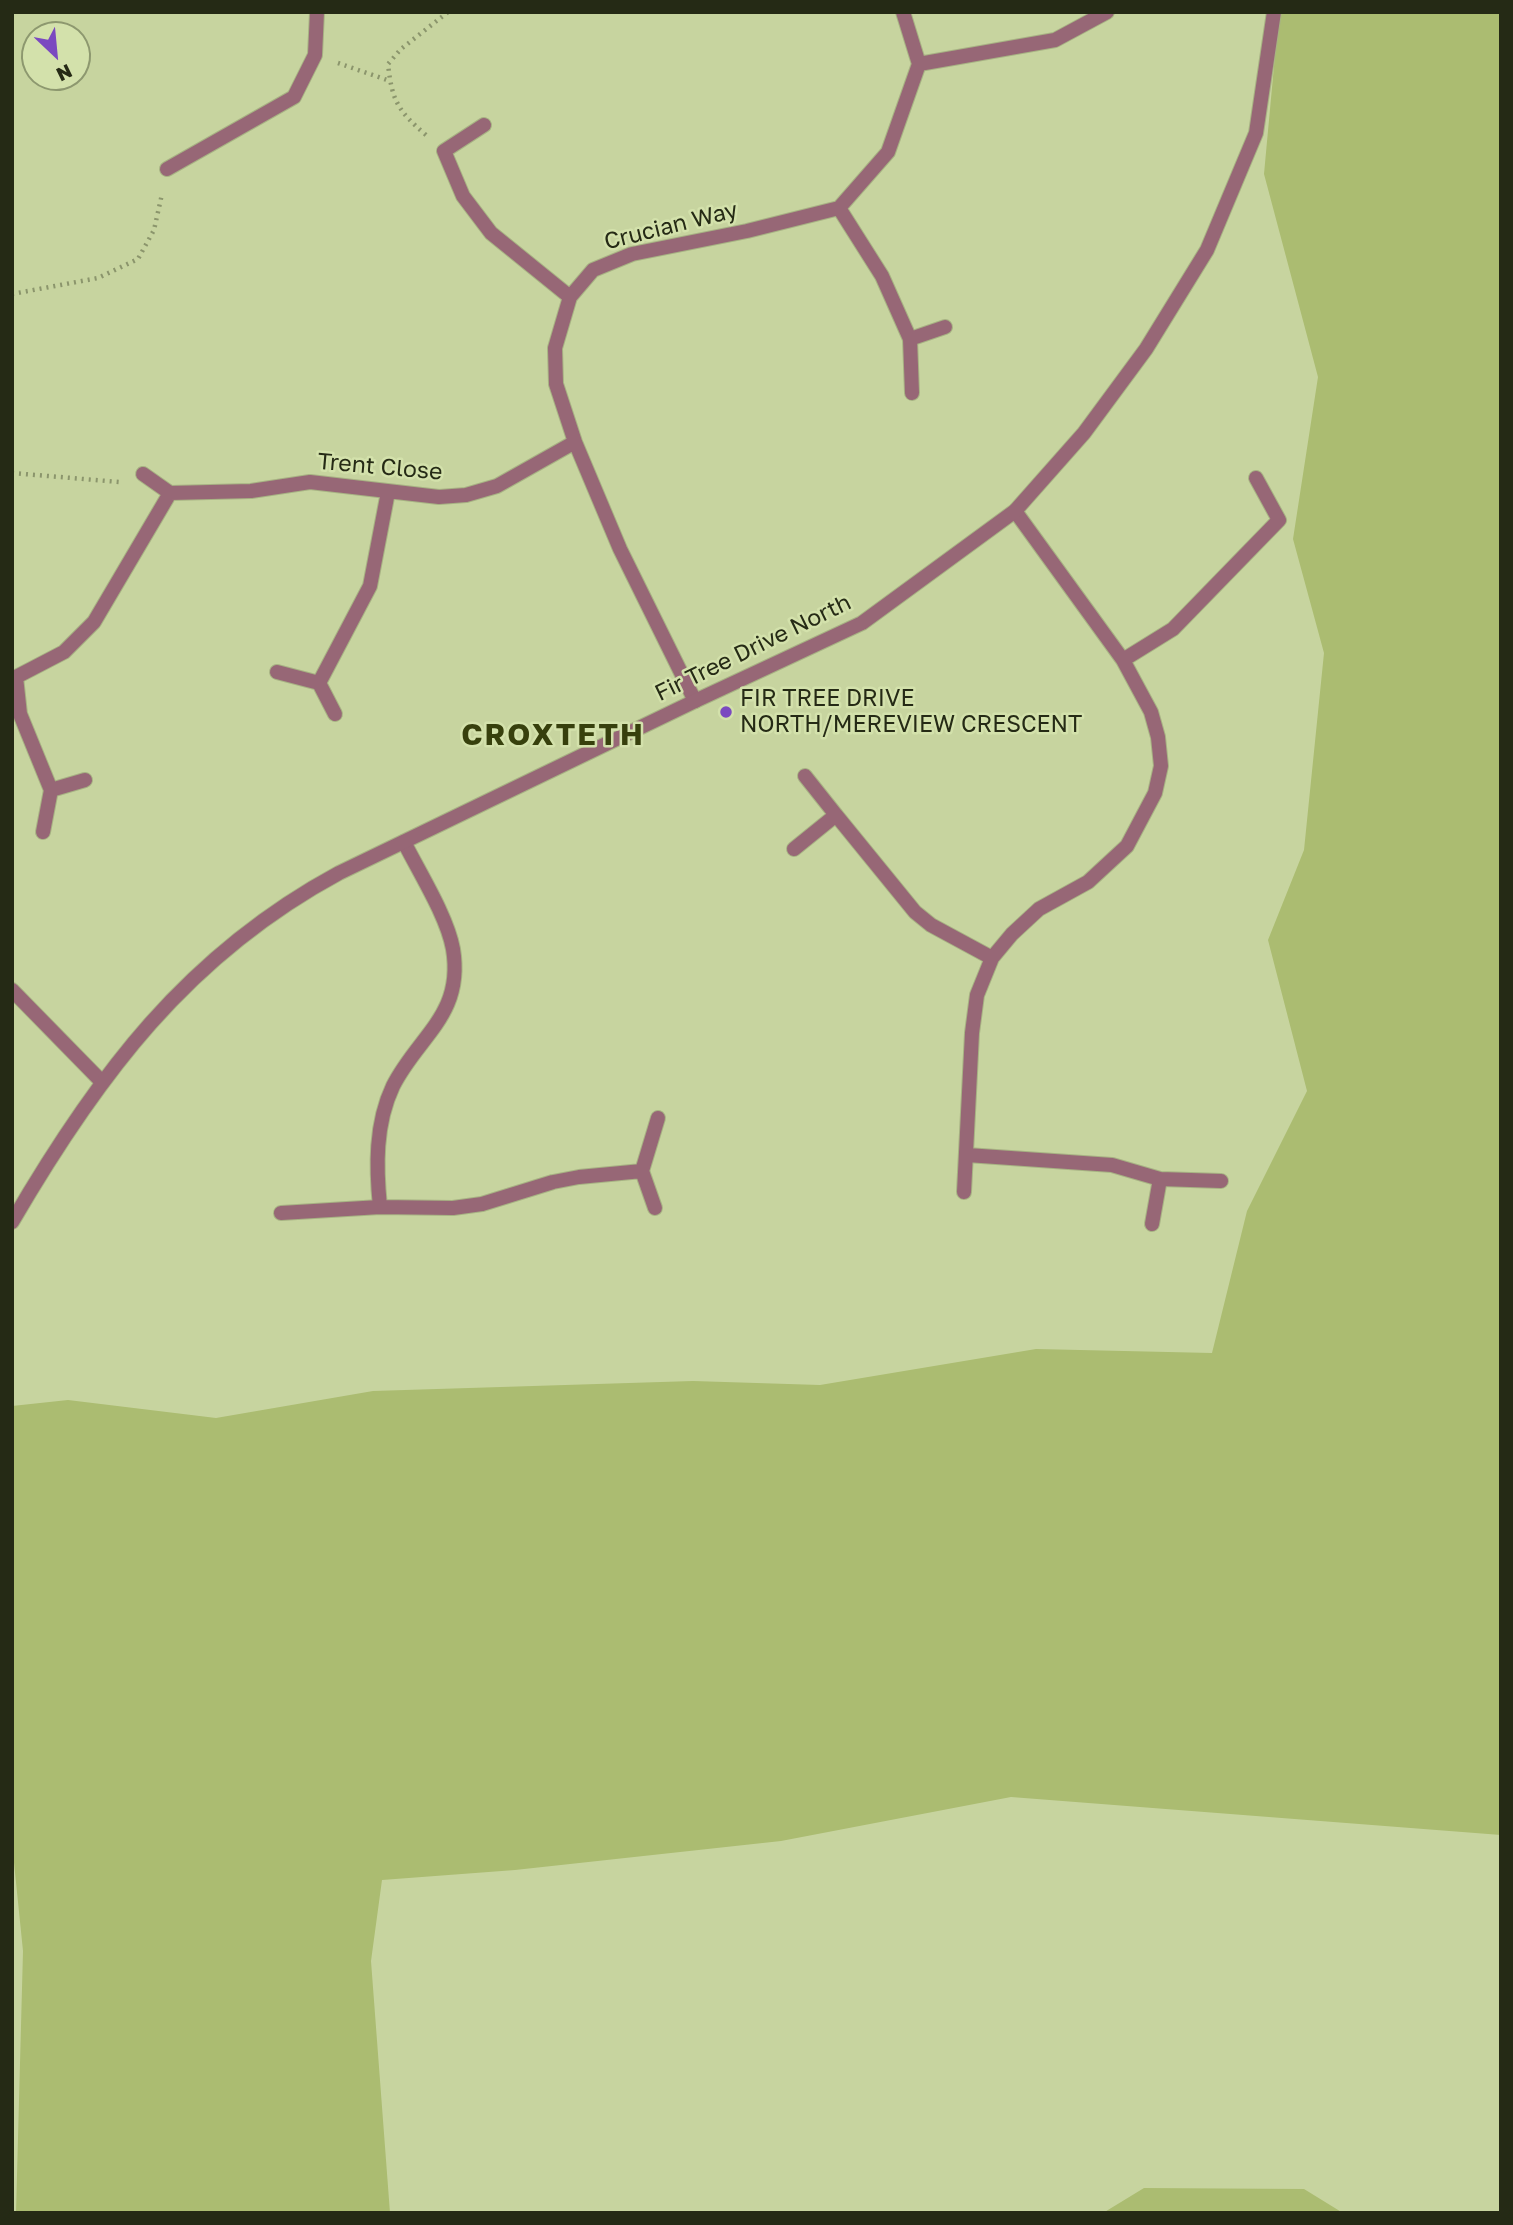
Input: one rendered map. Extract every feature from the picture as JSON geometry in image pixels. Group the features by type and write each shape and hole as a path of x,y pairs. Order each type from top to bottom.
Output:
{"street":[{"path":"167,169 294,97 315,55 317,12"},
{"path":"903,12 919,64 888,152 839,208 882,276 910,339 912,393"},
{"path":"919,64 1055,40 1107,12"},
{"name":"Fir Tree Drive North","path":"12,1222 50,1156 102,1082 162,1010 197,973 234,941 301,894 695,701 862,623 1015,511 1084,433 1146,349 1207,250 1256,133 1274,12"},
{"path":"484,125 444,151 463,196 491,233 570,297"},
{"name":"Crucian Way","path":"695,701 620,549 575,442 556,384 555,348 570,297 593,270 632,254 747,231 839,208"},
{"path":"910,339 945,327"},
{"name":"Trent Close","path":"170,493 250,491 310,482 439,497 466,495 497,486 575,442"},
{"path":"43,832 51,790 20,714 16,677 64,652 94,622 170,493 143,474"},
{"path":"1123,660 1173,629 1279,520 1256,478"},
{"path":"319,683 370,586 388,492"},
{"path":"964,1192 972,1034 977,995 992,958 1012,934 1039,909 1088,882 1127,846 1155,793 1161,766 1158,737 1151,712 1123,660 1015,511"},
{"path":"277,672 319,683 335,714"},
{"path":"805,776 915,912 931,925 992,958"},
{"path":"51,790 85,780"},
{"path":"794,849 836,815"},
{"path":"380,1207 378,1143 393,1086 438,1024 449,1001 454,976 453,948 444,922 404,842"},
{"path":"12,990 102,1082"},
{"path":"655,1208 642,1171 658,1118"},
{"path":"967,1155 1112,1165 1160,1179 1221,1181"},
{"path":"281,1213 380,1207 453,1208 482,1204 553,1182 642,1171"},
{"path":"1152,1224 1160,1179"}],"path":[{"path":"444,151 405,117 390,89 388,64 401,48 448,12"},
{"path":"315,55 390,80"},
{"path":"12,295 98,278 138,259 154,230 167,169"},
{"path":"12,473 117,482 143,474"}],"green space":[{"path":"1279,12 1501,12 1501,1835 1011,1797 781,1841 515,1870 382,1880 371,1961 390,2213 16,2213 23,1951 12,1843 12,1406 68,1400 216,1418 373,1391 693,1381 820,1385 1036,1349 1212,1353 1247,1211 1307,1091 1268,940 1304,850 1324,653 1293,539 1318,377 1264,174"},
{"path":"1144,2188 1304,2189 1343,2213 1103,2213"}],"place":[{"name":"FIR TREE DRIVE NORTH/MEREVIEW CRESCENT","path":"726,712"}],"district":[{"name":"CROXTETH","path":"553,735"}]}
